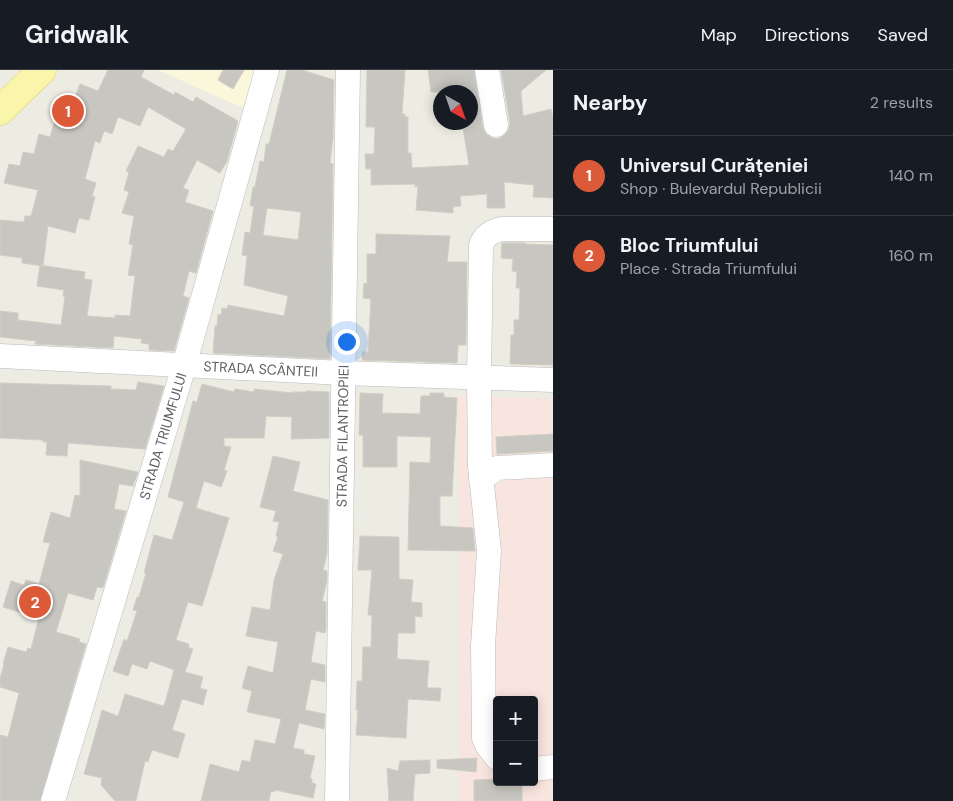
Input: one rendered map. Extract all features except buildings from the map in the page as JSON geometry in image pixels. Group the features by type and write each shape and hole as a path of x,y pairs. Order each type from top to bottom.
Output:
{"main road":[{"path":"0,111 42,70"}],"street":[{"name":"STRADA TRIUMFULUI","path":"53,801 184,366 267,70"},
{"name":"STRADA FILANTROPIEI","path":"337,801 348,70"},
{"path":"487,70 496,125"},
{"path":"493,754 486,746 484,738 483,646 489,551 489,473 480,451 481,245 484,238 494,231 501,229 553,229"},
{"name":"STRADA SCÂNTEII","path":"0,356 343,373 553,380"},
{"path":"489,473 553,465"},
{"path":"538,769 553,767"}],"shaded area":[{"path":"158,70 261,70 243,108"},
{"path":"459,396 553,399 553,801 459,801 458,398"}],"place":[{"name":"Universul Curățeniei","path":"68,111"},
{"name":"Bloc Triumfului","path":"35,602"}]}
